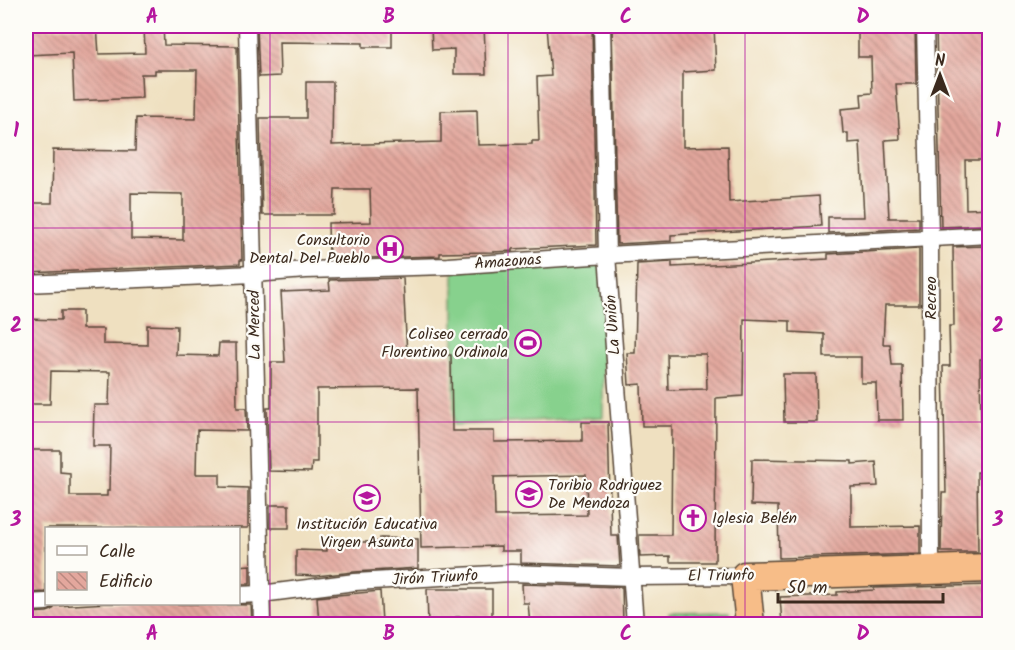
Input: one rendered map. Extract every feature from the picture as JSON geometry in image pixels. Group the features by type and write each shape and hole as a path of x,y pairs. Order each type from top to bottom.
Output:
{"highway":[{"name":"El Triunfo","path":"745,576 990,568"},
{"path":"745,576 750,624"}],"street":[{"name":"La Merced","path":"247,26 262,624"},
{"name":"La Unión","path":"602,26 607,255 635,624"},
{"name":"Recreo","path":"925,26 930,236 931,571"},
{"name":"Amazonas","path":"26,284 306,270 448,266 930,236 990,235"},
{"name":"Jirón Triunfo","path":"240,595 354,582 511,573 631,577"},
{"name":"El Triunfo","path":"631,577 745,576"},
{"path":"26,603 45,602"}],"green space":[{"name":"Coliseo cerrado Florentino Ordinola","path":"604,266 603,417 454,425 454,269"},
{"path":"729,612 729,624 669,624 669,613"}],"building":[{"path":"97,26 99,54 145,53 144,26 163,26 164,45 237,46 242,260 240,264 27,273 28,203 52,203 53,150 135,151 136,118 196,119 197,70 155,70 155,74 141,74 142,98 74,101 72,53 26,55 26,29","holes":["131,193 183,194 183,240 131,239"]},
{"path":"257,26 392,26 392,47 363,47 363,43 279,42 280,76 259,77"},
{"path":"431,26 484,26 486,74 454,74 454,49 432,50"},
{"path":"547,26 592,26 596,245 440,253 440,256 329,259 328,223 371,222 370,189 335,189 334,215 262,215 260,118 306,118 306,82 333,82 332,145 441,142 441,111 477,110 478,145 532,144 532,141 539,141 537,77 551,76"},
{"path":"612,26 714,26 716,70 683,72 683,147 728,146 729,202 819,196 821,226 671,235 671,241 617,244"},
{"path":"858,26 915,28 916,84 896,84 900,139 885,140 889,218 919,218 919,228 828,233 828,217 864,217 860,142 848,143 848,133 843,133 841,109 862,107 861,94 872,93 871,57 858,57"},
{"path":"987,26 990,34 990,160 965,160 966,209 990,208 990,225 941,227 936,27"},
{"path":"987,246 987,359 980,359 981,434 990,433 990,472 977,472 978,552 941,552 942,493 946,493 943,366 950,366 949,326 954,326 953,247"},
{"path":"919,249 919,305 885,305 883,344 890,344 892,365 902,365 903,420 877,420 876,383 861,383 861,357 824,357 824,334 790,332 790,321 744,319 743,396 716,398 715,562 670,562 670,556 640,557 639,535 671,535 672,426 642,426 641,384 629,385 627,353 635,353 637,264 672,262 672,267 828,259 828,254","holes":["667,354 706,354 707,389 668,390"]},
{"path":"403,278 407,355 451,355 452,431 494,431 494,442 582,441 582,422 608,422 611,536 618,536 620,566 521,563 521,551 501,551 501,546 421,548 418,388 317,389 317,462 312,462 311,472 269,471 267,408 271,408 271,362 285,362 281,292 330,290 329,280","holes":["586,475 587,515 495,516 494,477"]},
{"path":"61,311 82,311 82,329 103,329 103,344 147,345 147,325 177,326 176,355 218,356 219,343 236,343 237,408 246,408 247,431 197,430 196,474 220,474 220,487 248,488 248,528 45,527 45,592 26,593 29,504 26,504 26,450 60,450 60,472 70,473 70,496 107,496 107,491 109,491 110,446 93,446 94,405 109,405 110,372 51,371 50,404 26,404 26,319 61,320"},
{"path":"783,374 816,374 817,422 784,422"},
{"path":"752,459 852,461 852,464 876,462 878,486 851,487 851,527 920,526 920,554 779,558 778,506 751,505"},
{"path":"270,505 289,505 289,528 270,528"},
{"path":"380,538 418,539 418,568 316,576 296,575 296,550 327,551 327,542 380,542"},
{"path":"250,565 250,584 240,584 240,566"},
{"path":"522,584 622,587 623,624 530,624 528,603 523,603"},
{"path":"990,585 990,624 964,624 964,617 920,619 920,624 782,624 780,597 837,595 837,592 874,590 874,588"},
{"path":"427,589 492,589 492,617 456,617 456,624 428,624"},
{"path":"380,591 382,622 319,624 317,597"},
{"path":"251,605 252,624 26,624 26,613 47,612 56,606"}],"place":[{"name":"Consultorio Dental Del Pueblo","path":"390,249"},
{"name":"Coliseo cerrado Florentino Ordinola","path":"528,343"},
{"name":"Toribio Rodriguez De Mendoza","path":"529,494"},
{"name":"Institución Educativa Virgen Asunta","path":"367,498"},
{"name":"Iglesia Belén","path":"693,518"}]}
